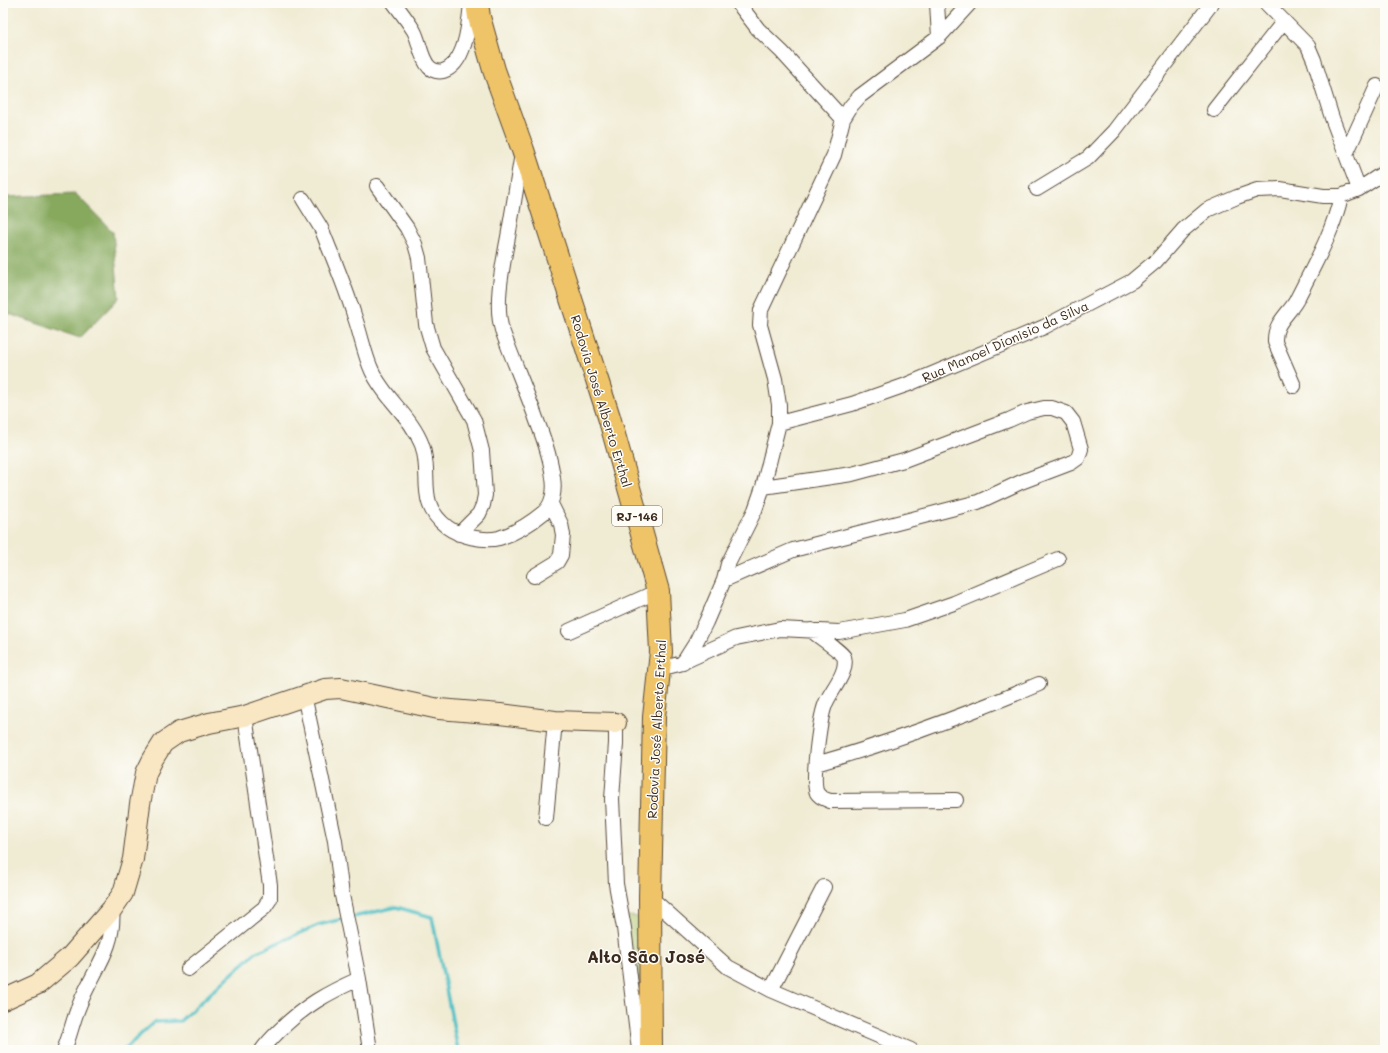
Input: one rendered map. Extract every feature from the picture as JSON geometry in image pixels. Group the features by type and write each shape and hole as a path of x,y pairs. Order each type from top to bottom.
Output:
{"main road":[{"name":"Rodovia José Alberto Erthal","path":"477,3 494,70 523,150 609,417 658,590 661,652 654,717 650,896 651,1050"}],"street":[{"path":"394,3 414,31 424,60 430,69 440,72 449,69 459,58 466,37 471,3"},
{"path":"738,3 758,29 782,52 843,119"},
{"path":"937,3 939,37"},
{"path":"683,663 706,622 724,580 728,564 755,510 763,487 779,423 779,405 775,379 760,325 760,310 831,160 843,119 860,96 939,37 970,3"},
{"path":"1037,189 1088,158 1114,131 1212,3"},
{"path":"1266,3 1308,46 1314,60 1332,118 1359,189"},
{"path":"1214,110 1284,21"},
{"path":"1346,154 1378,86"},
{"path":"303,199 322,230 340,274 373,373 384,392 404,413 422,447 425,461 426,493 434,513 447,527 459,534 476,538 497,538 529,523 545,511 551,504 553,493 553,479 546,446 501,326 499,306 503,267 523,150"},
{"name":"Rua Manoel Dionisio da Silva","path":"779,423 852,404 906,385 1044,326 1132,281 1156,261 1183,230 1207,210 1237,197 1257,190 1280,189 1323,196 1341,196 1359,189 1385,172"},
{"path":"377,186 407,228 415,244 419,258 426,324 433,348 474,420 482,451 483,505 479,514 459,534"},
{"path":"1294,386 1275,342 1275,334 1278,324 1296,301 1326,240 1337,212 1341,196"},
{"path":"724,580 793,550 978,502 1021,482 1071,463 1078,458 1080,449 1073,422 1066,413 1052,408 1044,408 1027,412 904,460 852,474 763,487"},
{"path":"534,576 557,562 561,555 563,535 561,524 551,504"},
{"path":"659,669 683,663 736,638 780,630 839,632 905,620 954,603 1058,559"},
{"path":"569,632 658,590"},
{"path":"810,630 842,654 845,662 841,676 826,703 819,727 815,780 817,794 830,802 956,800"},
{"path":"816,764 868,749 983,708 1039,684"},
{"path":"3,1000 38,984 70,957 112,909 123,893 133,859 140,804 146,773 163,743 179,732 209,723 245,716 325,689 341,688 439,709 500,714 555,721 616,723 612,799 616,884 624,928 639,1050"},
{"path":"304,695 335,841 345,910 359,979 370,1050"},
{"path":"188,969 264,908 270,898 270,885 245,716"},
{"path":"546,818 555,721"},
{"path":"771,990 824,887"},
{"path":"650,896 728,967 771,990 911,1050"},
{"path":"64,1050 79,1005 104,956 110,940 113,925 112,909"},
{"path":"262,1050 287,1023 308,1005 329,992 359,979"}],"green space":[{"path":"76,194 113,232 119,298 80,338 3,312 3,197"},
{"path":"626,916 642,917 639,1029"}],"waterway":[{"path":"349,918 396,907 432,917 458,1050"},
{"path":"124,1050 154,1022 180,1021 255,953 318,925 343,919"}],"district":[{"name":"Alto São José","path":"646,956"}]}
